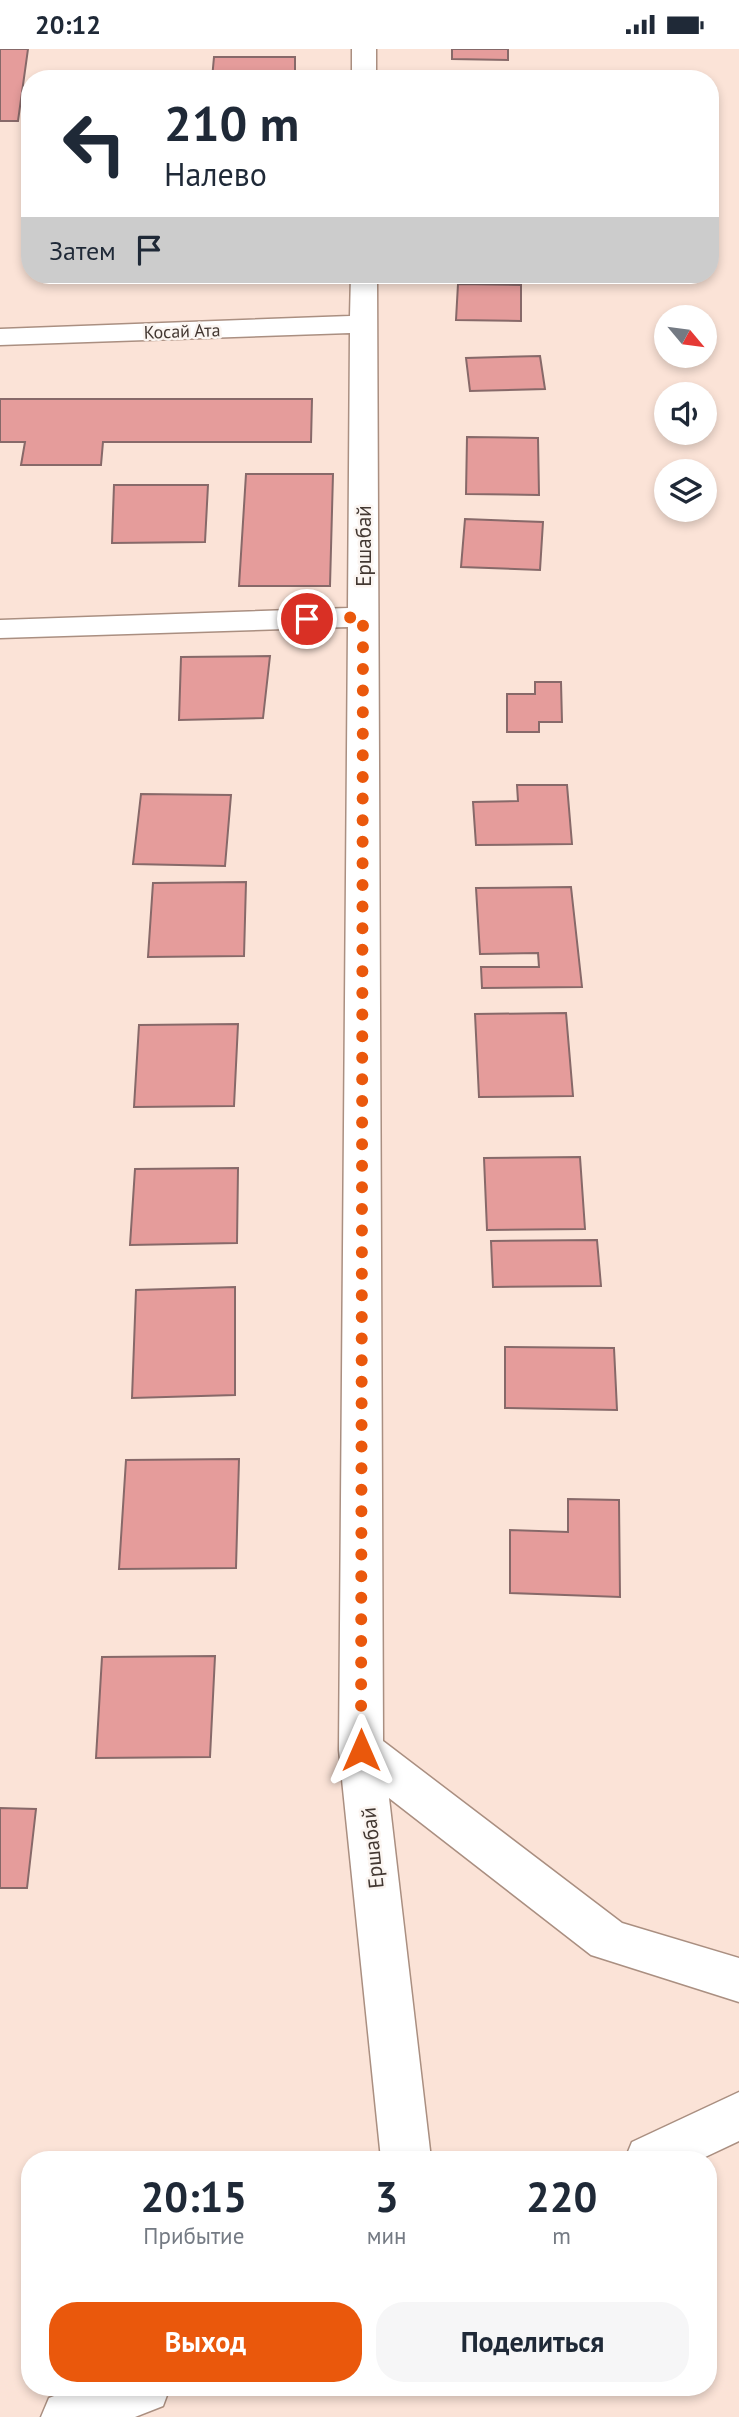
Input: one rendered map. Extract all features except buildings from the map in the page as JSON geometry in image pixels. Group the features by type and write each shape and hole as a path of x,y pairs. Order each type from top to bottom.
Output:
{"street":[{"path":"364,49 364,70"},
{"name":"Ершабай","path":"364,284 361,1750 405,2151"},
{"name":"Косай Ата","path":"0,337 364,324"},
{"path":"0,629 363,617"},
{"path":"361,1750 608,1940 739,1980"},
{"path":"667,2151 739,2116"},
{"path":"68,2417 121,2396"}],"route":[{"path":"307,619 363,617 361,1750"}]}
